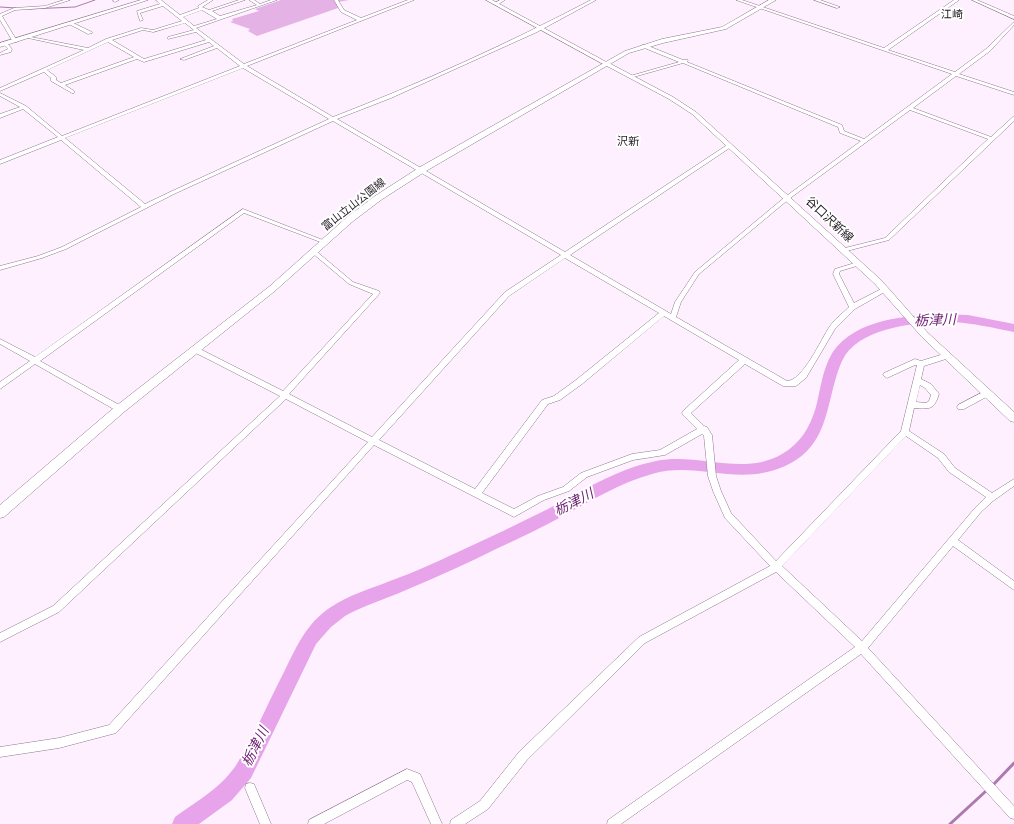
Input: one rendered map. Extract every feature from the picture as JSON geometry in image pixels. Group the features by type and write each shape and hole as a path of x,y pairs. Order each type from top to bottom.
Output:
{"main road":[{"name":"富山立山公園線","path":"0,513 120,409 273,288 378,198 422,169 627,52 644,46 713,32 773,0"},
{"name":"谷口沢新線","path":"607,64 683,106 730,146 858,264 885,290 925,335 1014,418"}],"street":[{"path":"14,41 0,16 13,9 16,0"},
{"path":"0,10 45,7 68,0"},
{"path":"2,44 146,0"},
{"path":"158,0 243,66 335,118 786,384 794,384 803,376 833,326 853,306 885,290"},
{"path":"211,0 198,7 220,18 276,0"},
{"path":"209,11 244,0"},
{"path":"251,0 260,5"},
{"path":"336,0 342,11 361,20"},
{"path":"0,162 412,0"},
{"path":"488,0 607,64"},
{"path":"496,4 503,0"},
{"path":"0,268 53,252 145,206 335,118 389,97 540,28 594,0"},
{"path":"741,0 1014,94"},
{"path":"816,0 838,7"},
{"path":"886,49 957,0"},
{"path":"974,0 1014,18"},
{"path":"141,20 138,12 164,4"},
{"path":"180,17 203,8"},
{"path":"170,38 217,20"},
{"path":"0,90 108,40 143,29 153,32 186,21"},
{"path":"72,23 90,33"},
{"path":"673,317 678,302 697,273 787,198 995,44 1014,24"},
{"path":"28,37 87,49"},
{"path":"108,40 144,62 210,40"},
{"path":"0,54 10,49 2,44"},
{"path":"182,59 218,46"},
{"path":"644,46 686,61 840,126 842,132 865,141"},
{"path":"61,85 138,57"},
{"path":"632,78 686,61"},
{"path":"44,70 72,92"},
{"path":"0,94 24,107 145,206"},
{"path":"0,116 24,107"},
{"path":"909,108 992,139"},
{"path":"843,250 887,239 1014,118"},
{"path":"0,752 59,743 112,728 507,294 730,146"},
{"path":"0,386 243,211 325,242"},
{"path":"0,638 56,609 284,396 377,293 351,283 314,252"},
{"path":"853,306 836,274 837,270 842,267 858,264"},
{"path":"476,494 545,402 557,398 579,382 664,312"},
{"path":"0,341 120,409"},
{"path":"194,349 514,513 541,498 566,489 584,475 632,457 662,453 704,428"},
{"path":"887,375 915,362 921,364 947,356"},
{"path":"744,360 686,413 704,428 708,435 712,476 728,515 776,567 862,648 1014,814"},
{"path":"455,824 484,806 523,756 642,640 776,567 905,432 921,364"},
{"path":"912,404 927,406 932,403 935,394 928,386 917,380"},
{"path":"961,407 987,393"},
{"path":"905,432 941,456 952,470 992,497"},
{"path":"612,824 862,648 978,510 992,497 1014,482"},
{"path":"952,541 1014,586"},
{"path":"313,824 407,774 416,778 437,824"},
{"path":"250,788 266,824"}],"shaded area":[{"path":"281,0 349,0 338,2 341,7 257,36 248,31 250,29 230,22 233,21 232,19 259,11 255,9"}],"waterway":[{"path":"29,9 75,7 95,0"},
{"path":"0,7 16,8"},
{"name":"栃津川","path":"182,824 225,793 244,771 310,638 326,621 339,611 357,601 431,572 542,520 607,485 639,471 667,465 751,470 784,460 801,449 810,438 821,413 836,359 844,347 870,330 905,321 938,318 968,319 1014,328"},
{"path":"993,785 1014,763"},
{"path":"950,824 986,791"}],"district":[{"name":"江崎","path":"952,15"},
{"name":"沢新","path":"628,142"}]}
